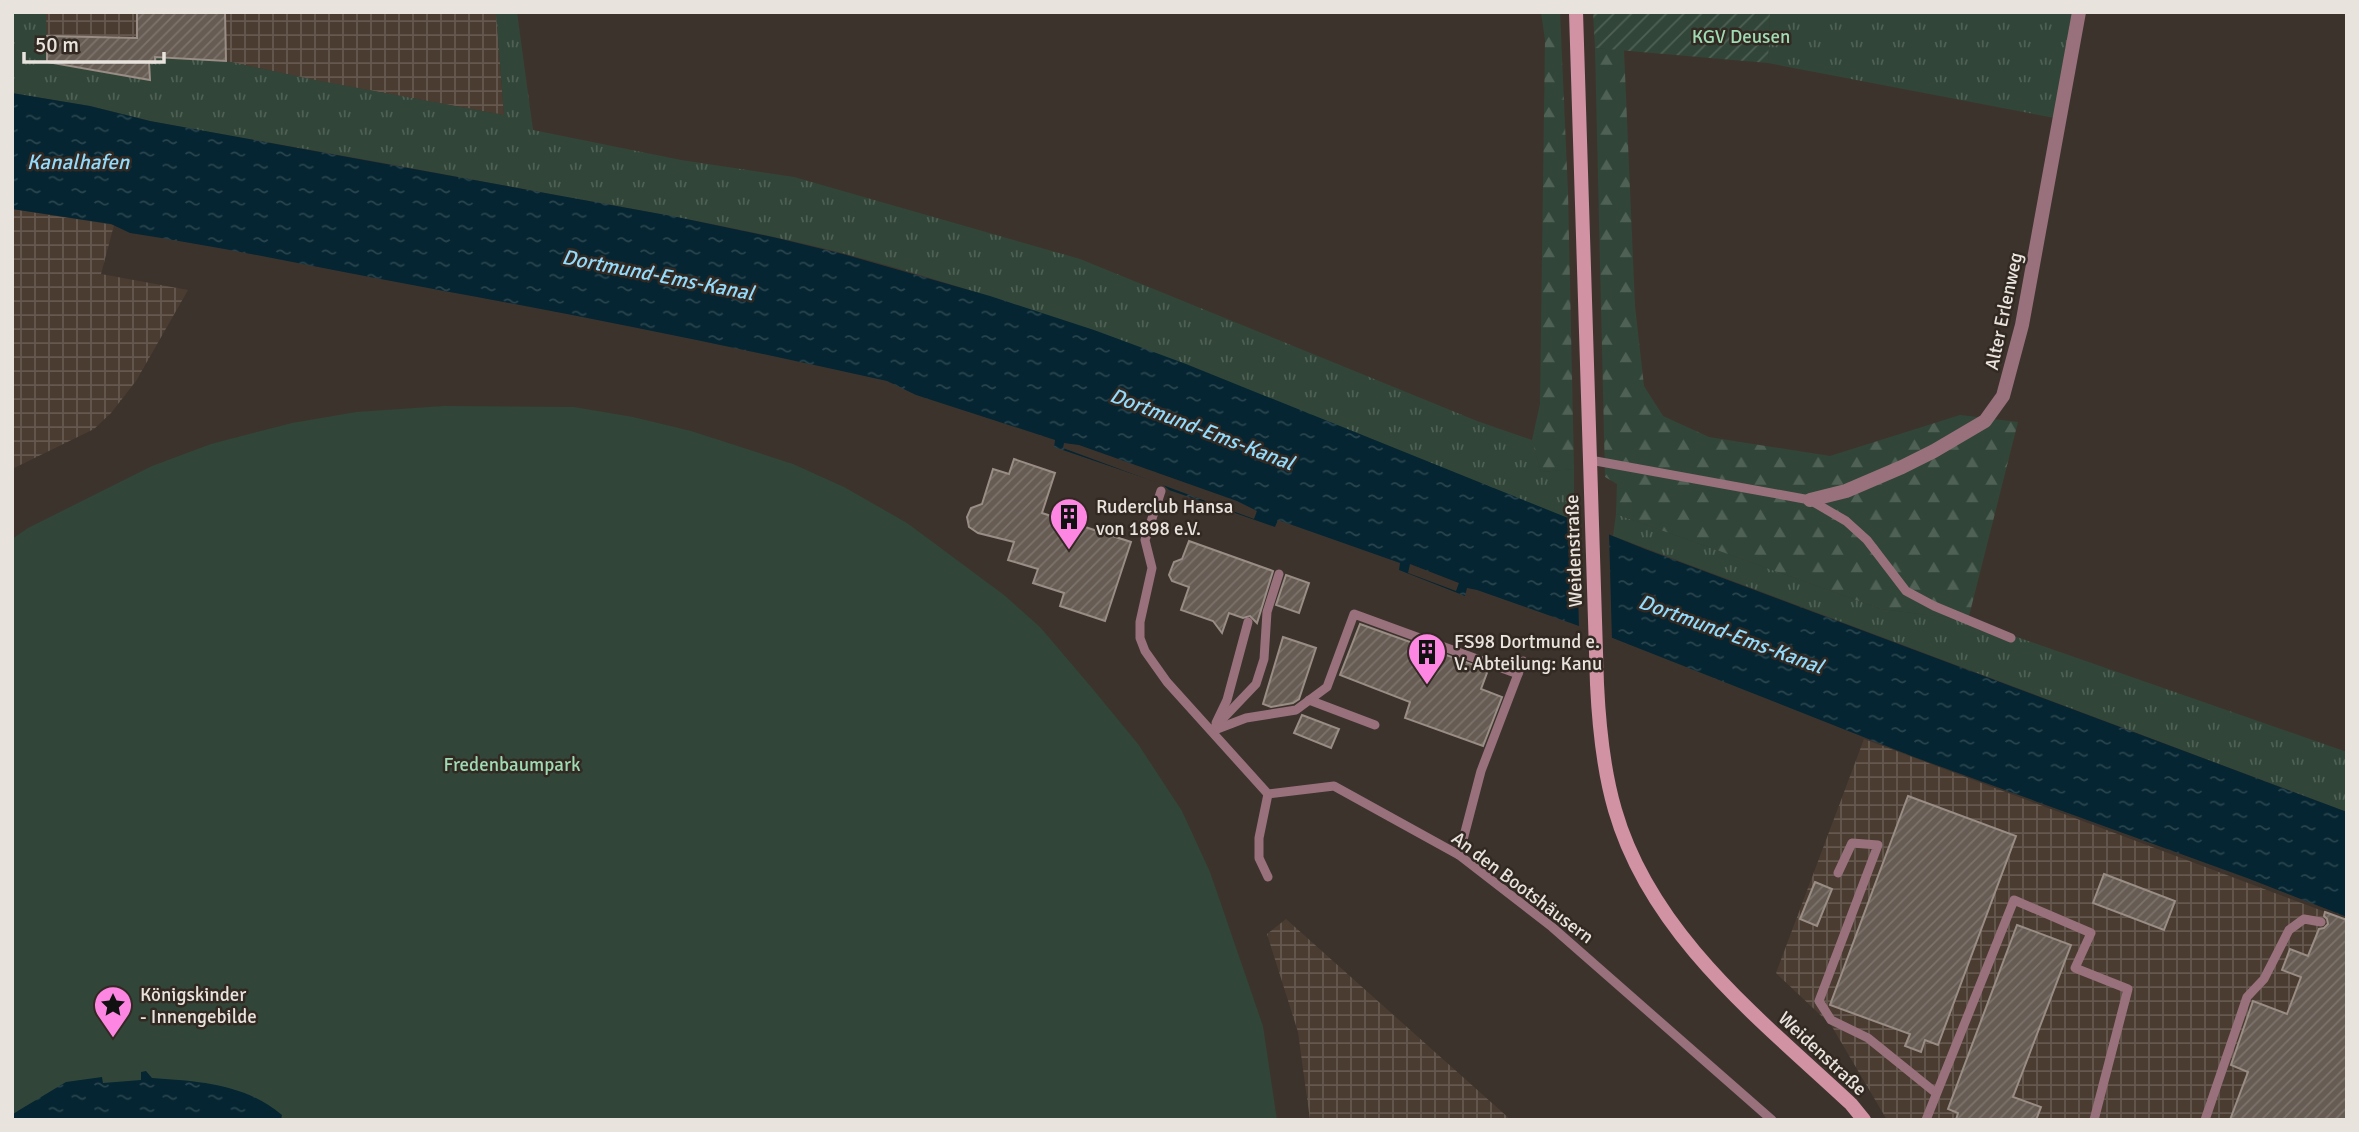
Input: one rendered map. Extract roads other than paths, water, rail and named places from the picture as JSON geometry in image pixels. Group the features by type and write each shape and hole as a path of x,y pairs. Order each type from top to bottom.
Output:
{"street":[{"name":"Weidenstraße","path":"1576,12 1599,728 1615,811 1627,842 1659,904 1692,949 1729,990 1851,1104 1864,1120"},
{"name":"Alter Erlenweg","path":"1810,500 1846,491 1934,451 1984,421 2003,396 2022,325 2079,12"}],"lane":[{"path":"1590,460 1810,500 1846,521 1867,540 1906,591 1934,606 2011,638"},
{"path":"1161,491 1144,540 1152,568 1143,603 1140,638 1145,651 1167,682 1268,793 1259,838 1259,858 1268,877"},
{"path":"1212,731 1256,684 1264,659 1267,612 1279,574"},
{"path":"1212,731 1246,718 1296,710 1327,687 1354,614 1518,674"},
{"path":"1212,731 1227,699 1248,622"},
{"path":"1460,855 1480,771 1523,661"},
{"path":"1309,700 1375,725"},
{"name":"An den Bootshäusern","path":"1268,793 1334,786 1460,855 1552,927 1772,1120"},
{"path":"1838,873 1852,843 1878,845 1819,1001 1831,1020 1868,1038 1936,1093"},
{"path":"1926,1120 2014,900 2091,933 2075,968 2127,989 2094,1120"},
{"path":"2205,1120 2246,997 2264,979 2289,930 2304,919 2321,922"}],"water":[{"path":"12,93 777,238 990,296 1094,330 1186,364 1645,549 2347,812 2347,917 1914,757 1610,637 1477,590 1467,588 1465,596 1399,570 1400,563 1278,520 1275,527 1169,490 1162,484 1054,447 1055,440 916,395 887,381 610,323 130,233 111,224 12,209"},
{"path":"146,1071 152,1078 204,1083 237,1090 268,1105 282,1115 281,1120 12,1120 12,1115 16,1112 66,1082 102,1077 103,1083 141,1080 141,1072"}],"place":[{"name":"Ruderclub Hansa von 1898 e.V.","path":"1069,551"},
{"name":"FS98 Dortmund e. V. Abteilung: Kanu","path":"1427,686"},
{"name":"Königskinder - Innengebilde","path":"113,1039"}],"park label":[{"name":"KGV Deusen","path":"1741,36"},
{"name":"Fredenbaumpark","path":"512,764"}],"water label":[{"name":"Kanalhafen","path":"78,162"},
{"name":"Dortmund-Ems-Kanal","path":"658,275"},
{"name":"Dortmund-Ems-Kanal","path":"1202,429"},
{"name":"Dortmund-Ems-Kanal","path":"1731,634"}]}
